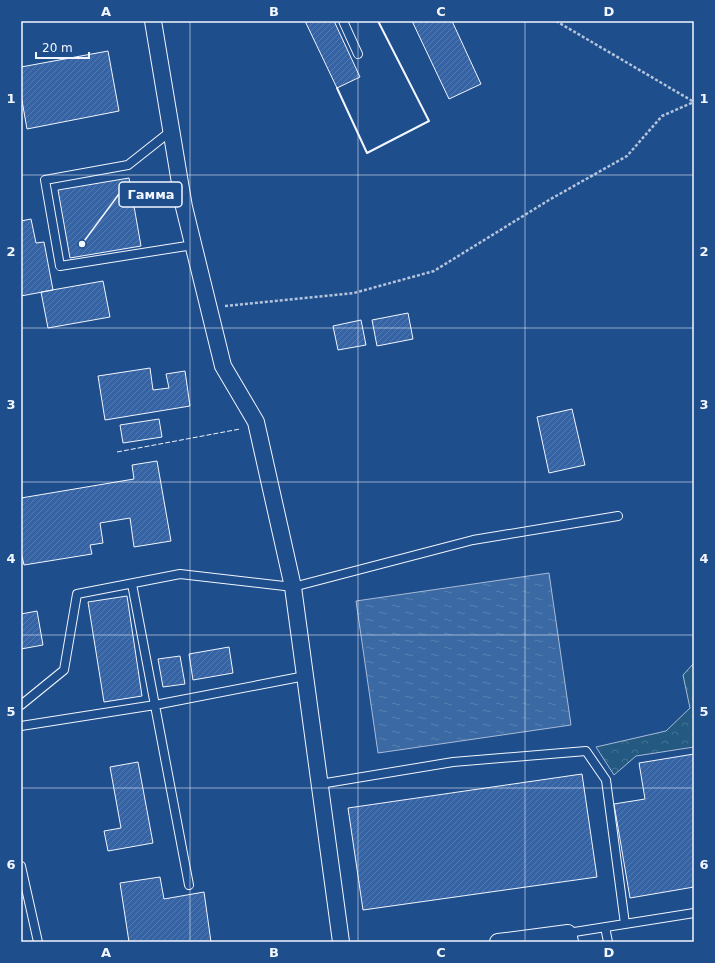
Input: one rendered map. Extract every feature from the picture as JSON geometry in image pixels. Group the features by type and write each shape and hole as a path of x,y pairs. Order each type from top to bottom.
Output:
{"street":[{"path":"153,21 184,207 222,366 256,422 293,587 341,942"},
{"path":"498,942 569,937"}],"lane":[{"path":"343,21 358,54"},
{"path":"171,131 128,165 45,180 60,266 193,244"},
{"path":"21,705 64,670 77,594 180,574 293,587 473,540 618,516"},
{"path":"132,584 189,885"},
{"path":"21,726 154,705 305,676"},
{"path":"320,784 453,762 586,751 606,780 625,924"},
{"path":"21,866 38,942"},
{"path":"569,937 605,927 694,912"},
{"path":"605,927 608,942"}],"path":[{"path":"208,308 354,293 434,271 549,200 627,156 662,116 694,102 556,21"}],"green space":[{"path":"694,663 694,747 636,756 614,775 596,747 666,731 690,708 683,675"}],"water":[{"path":"549,573 571,725 378,753 356,601"}],"building":[{"path":"305,21 334,21 360,77 337,88"},
{"path":"412,21 452,21 481,84 449,99"},
{"path":"108,51 119,111 27,129 21,95 21,67"},
{"path":"129,178 141,246 70,258 58,190"},
{"path":"31,219 36,243 44,242 53,290 21,296 21,221"},
{"path":"103,281 110,317 48,328 41,292"},
{"path":"408,313 413,339 377,346 372,320"},
{"path":"361,320 366,345 338,350 333,326"},
{"path":"150,368 153,390 169,388 166,374 185,371 190,406 105,420 98,376"},
{"path":"572,409 585,465 549,473 537,417"},
{"path":"159,419 162,437 123,443 120,425"},
{"path":"157,461 171,541 134,547 130,518 100,523 103,543 90,545 92,554 24,565 21,552 21,498 134,479 132,465"},
{"path":"127,596 142,696 104,702 88,602"},
{"path":"37,611 43,645 21,649 21,614"},
{"path":"229,647 233,673 193,680 189,654"},
{"path":"180,656 185,684 163,687 158,659"},
{"path":"694,754 694,887 630,898 614,804 645,799 639,763"},
{"path":"138,762 153,843 108,851 104,831 121,828 110,767"},
{"path":"582,774 597,877 363,910 348,808"},
{"path":"160,877 164,899 204,892 211,942 129,942 120,883"}],"fence":[{"path":"117,452 240,429"}],"wall":[{"path":"337,88 367,153 429,121 378,21"}],"place":[{"name":"Гамма","path":"82,244"}]}
